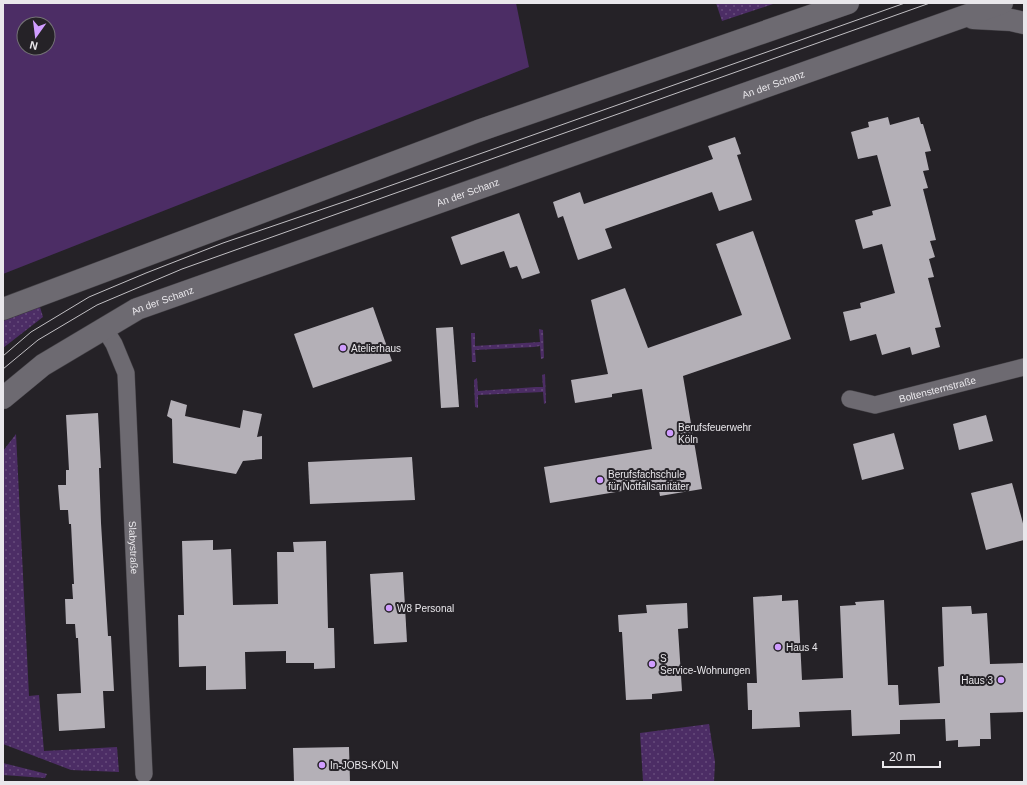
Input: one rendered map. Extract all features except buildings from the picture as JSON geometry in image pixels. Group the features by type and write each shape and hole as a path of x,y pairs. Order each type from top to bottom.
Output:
{"main road":[{"path":"3,309 478,131 848,3"},
{"path":"950,21 1002,3"},
{"path":"950,21 978,17 1024,23"},
{"name":"An der Schanz","path":"3,398 43,365 137,309 950,21"}],"street":[{"name":"Slabystraße","path":"104,328 114,344 126,373 144,774"},
{"name":"Boltensternstraße","path":"850,399 875,405 1024,366"}],"shaded area":[{"path":"3,3 516,3 529,67 3,274"},
{"path":"716,3 776,3 722,21"},
{"path":"40,307 43,317 3,348 3,321"},
{"path":"539,329 543,330 544,358 541,359 540,346 475,350 476,362 472,362 471,333 475,333 475,346 540,342"},
{"path":"545,374 546,403 544,404 543,392 478,395 478,408 475,407 474,380 477,378 478,391 543,387 542,375"},
{"path":"16,434 29,696 39,695 44,751 117,747 119,772 71,770 3,744 3,451"},
{"path":"709,724 715,762 714,782 558,782 643,781 640,733"},
{"path":"3,763 47,774 45,778 3,775"}],"tram line":[{"path":"3,356 31,332 89,297 146,273 223,243 361,196 905,3"},
{"path":"3,369 38,340 97,305 182,269 930,3"}],"place":[{"name":"Atelierhaus","path":"343,348"},
{"name":"Berufsfeuerwehr Köln","path":"670,433"},
{"name":"Berufsfachschule für Notfallsanitäter","path":"600,480"},
{"name":"W8 Personal","path":"389,608"},
{"name":"Haus 4","path":"778,647"},
{"name":"S Service-Wohnungen","path":"652,664"},
{"name":"Haus 3","path":"1001,680"},
{"name":"In-JOBS-KÖLN","path":"322,765"}]}
